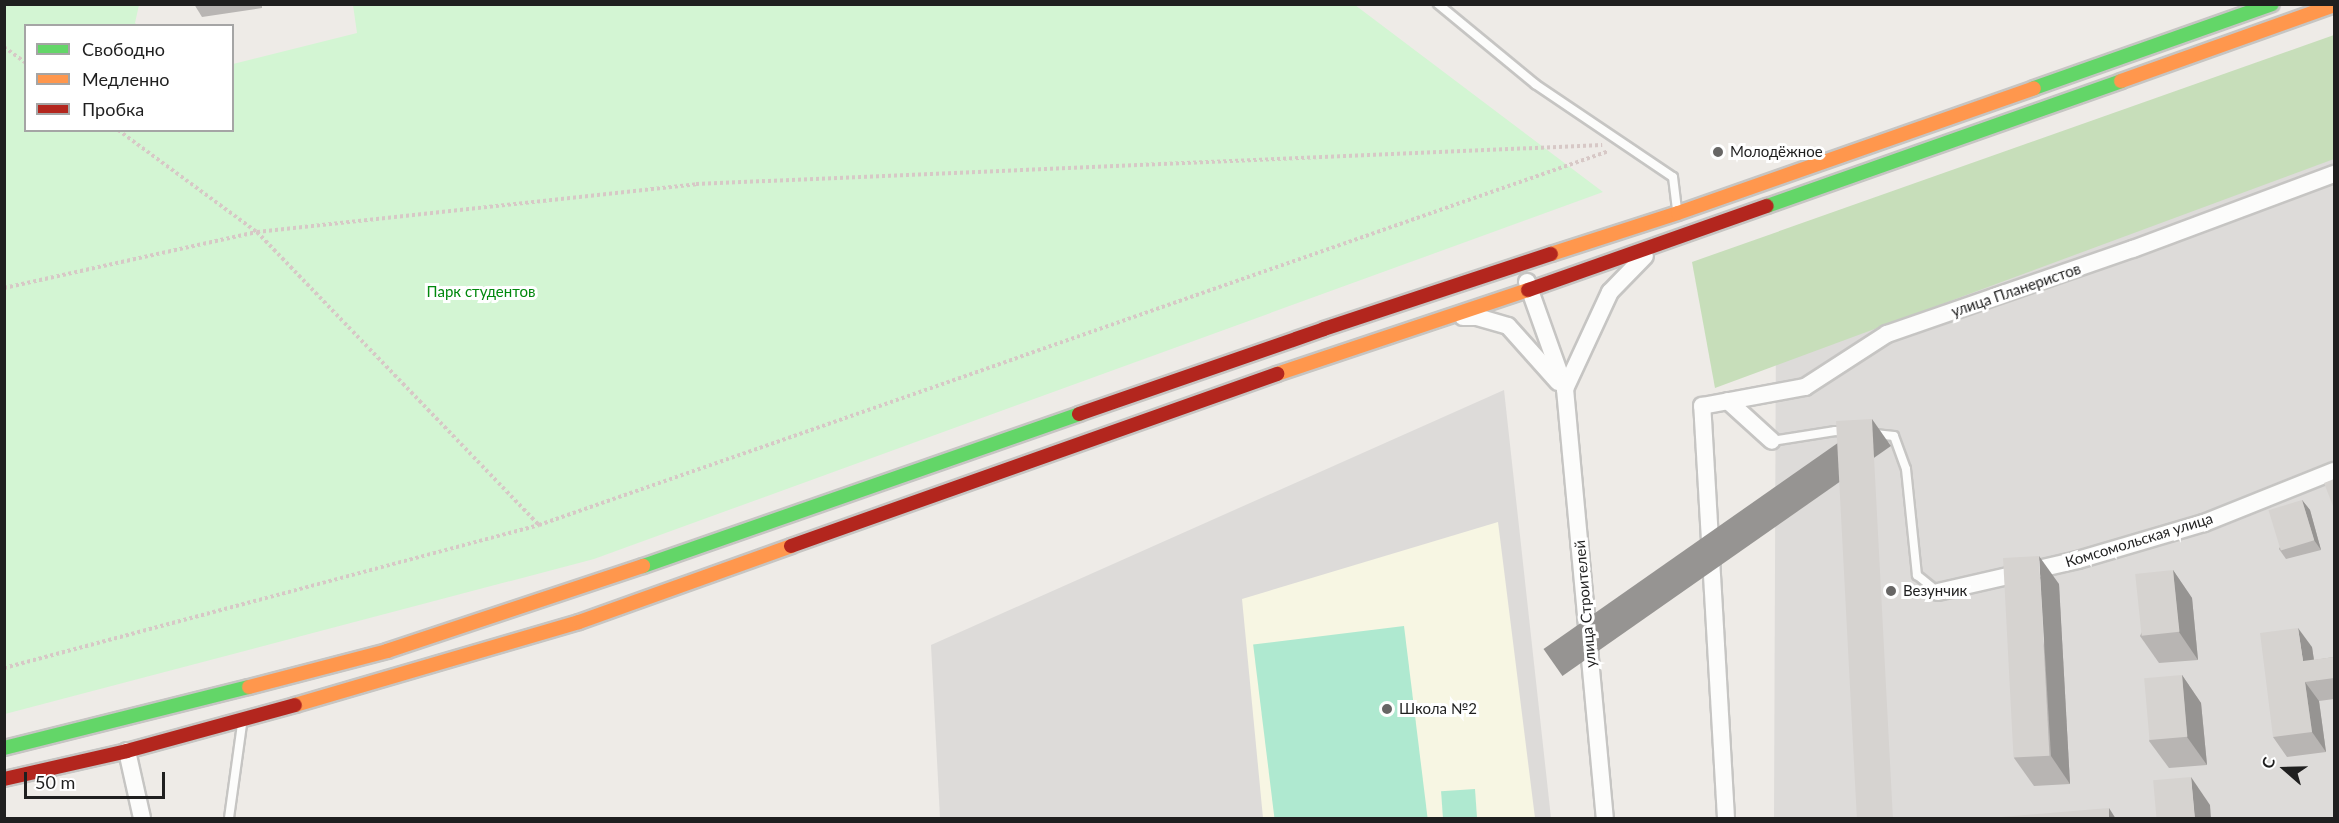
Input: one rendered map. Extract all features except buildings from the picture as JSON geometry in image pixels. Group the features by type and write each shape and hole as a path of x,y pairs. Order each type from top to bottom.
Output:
{"main road":[{"path":"4,748 121,721 387,651 715,542 1324,329 1678,213 2272,4"},
{"path":"4,779 128,751 242,720 388,680 579,622 1438,319 1659,245 2334,5"}],"street":[{"name":"улица Планеристов","path":"1726,819 1701,406 1804,387 1887,334 2133,249 2334,174"},
{"path":"1438,319 1477,317 1508,326 1565,389 1610,292 1627,271 1659,245"},
{"name":"улица Строителей","path":"1521,266 1565,389 1605,819"},
{"path":"1728,401 1772,441"},
{"name":"Комсомольская улица","path":"1938,592 2078,560 2204,522 2334,471"},
{"path":"128,751 142,819"}],"lane":[{"path":"1438,4 1535,84 1673,177 1678,213"},
{"path":"1772,441 1835,431 1859,433"},
{"path":"1870,434 1894,436 1906,469 1917,575 1938,592"},
{"path":"229,819 234,795 242,720"}],"path":[{"path":"4,47 24,62"},
{"path":"121,132 257,232 539,525"},
{"path":"4,288 257,232 696,184 1627,144"},
{"path":"4,668 539,525 1627,144"}],"shaded area":[{"path":"2334,129 2334,818 1774,818 1776,318"},
{"path":"1504,390 1551,818 940,818 931,645"},
{"name":"Школа №2","path":"1498,522 1535,818 1263,818 1242,599"}],"green space":[{"name":"Парк студентов","path":"5,4 139,5 136,24 24,24 24,132 234,132 234,64 357,33 353,5 1355,5 1603,192 594,559 5,714"},
{"path":"2334,35 2334,159 1715,388 1692,262"},
{"path":"1404,626 1428,818 1274,818 1253,645"},
{"path":"1475,789 1477,818 1443,818 1441,791"}],"traffic: fast":[{"path":"2034,88 2272,4"},
{"path":"1767,206 2121,81"},
{"path":"643,566 1079,414"},
{"path":"4,748 249,687"}],"traffic: slow":[{"path":"2121,81 2334,5"},
{"path":"1551,254 1678,213 2034,88"},
{"path":"1277,374 1528,290"},
{"path":"295,705 579,622 791,546"},
{"path":"249,687 387,651 643,566"}],"traffic: jam":[{"path":"1528,290 1767,206"},
{"path":"1079,414 1324,329 1551,254"},
{"path":"791,546 1277,374"},
{"path":"4,779 127,751 295,705"}],"place":[{"name":"Молодёжное","path":"1718,152"},
{"name":"Везунчик","path":"1891,591"},
{"name":"Школа №2","path":"1387,709"}]}
